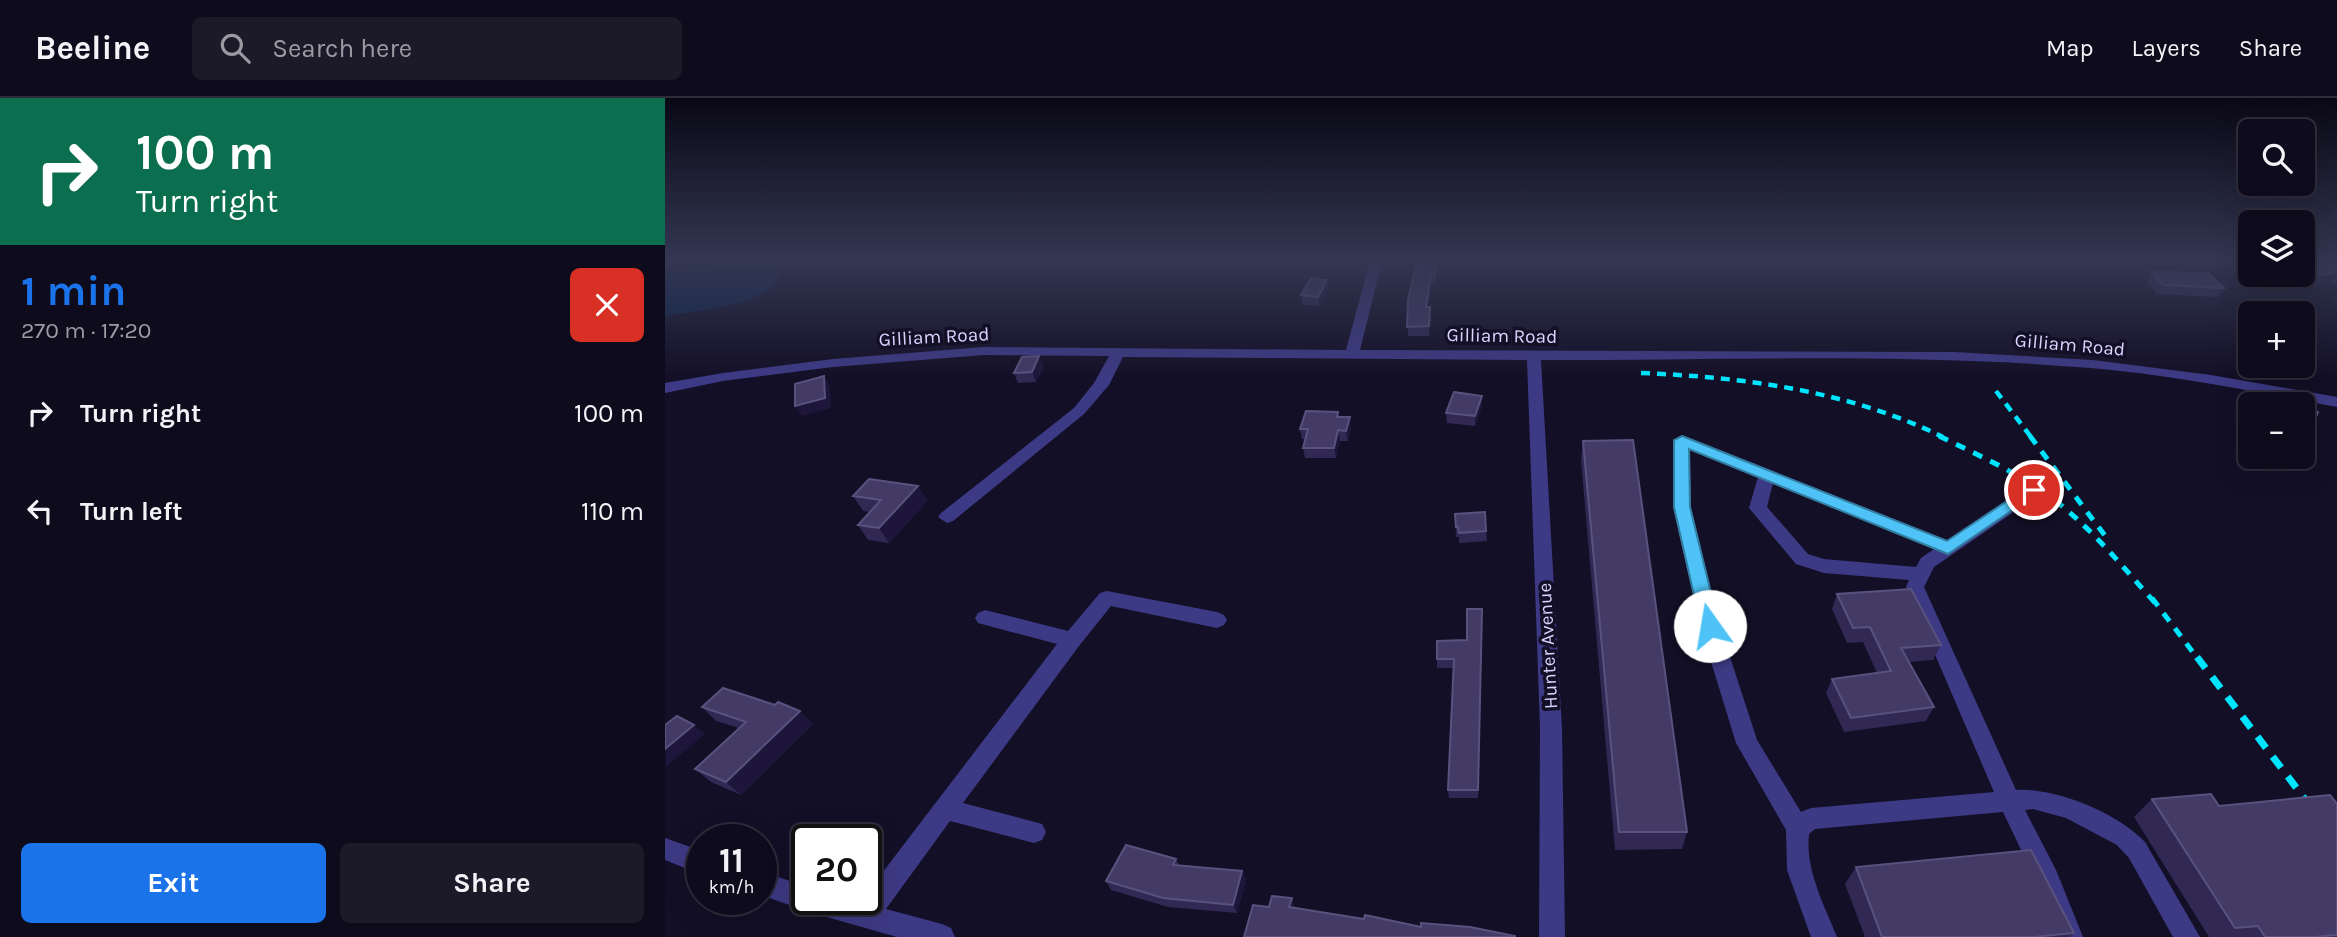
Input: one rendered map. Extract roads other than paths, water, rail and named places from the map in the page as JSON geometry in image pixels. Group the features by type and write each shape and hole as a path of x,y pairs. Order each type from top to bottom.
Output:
{"street":[{"path":"1352,353 1366,300"},
{"name":"Gilliam Road","path":"665,388 743,374 884,358 983,351 1534,356 1827,355 2048,360 2211,379 2337,402"},
{"path":"947,517 1079,411 1101,385 1118,353"},
{"name":"Hunter Avenue","path":"1534,356 1551,728 1552,937"},
{"path":"1798,828 1747,743 1710,626 1682,507 1682,440 1948,548"},
{"path":"1767,475 1758,508 1802,559 1824,566 1921,575"},
{"path":"2034,490 1927,563 1915,587 2009,802 2047,878 2070,937"},
{"path":"865,916 1107,597 1217,620"},
{"path":"985,618 1072,640"},
{"path":"1824,937 1801,877 1794,845 1798,828 1811,819 2033,799 2070,809 2125,837 2137,850 2187,937"},
{"path":"945,809 1034,832"},
{"path":"665,849 686,857"},
{"path":"862,915 942,937"}],"water":[{"path":"665,300 748,300 728,306 665,316"}],"railway":[{"path":"1641,373 1719,378 1796,389 1871,408 1943,437"},
{"path":"1996,391 2031,437"},
{"path":"1939,436 2048,495 2092,533 2157,605"},
{"path":"2030,436 2106,537"},
{"path":"2152,598 2198,659"},
{"path":"2197,657 2311,807 2337,836"}]}
